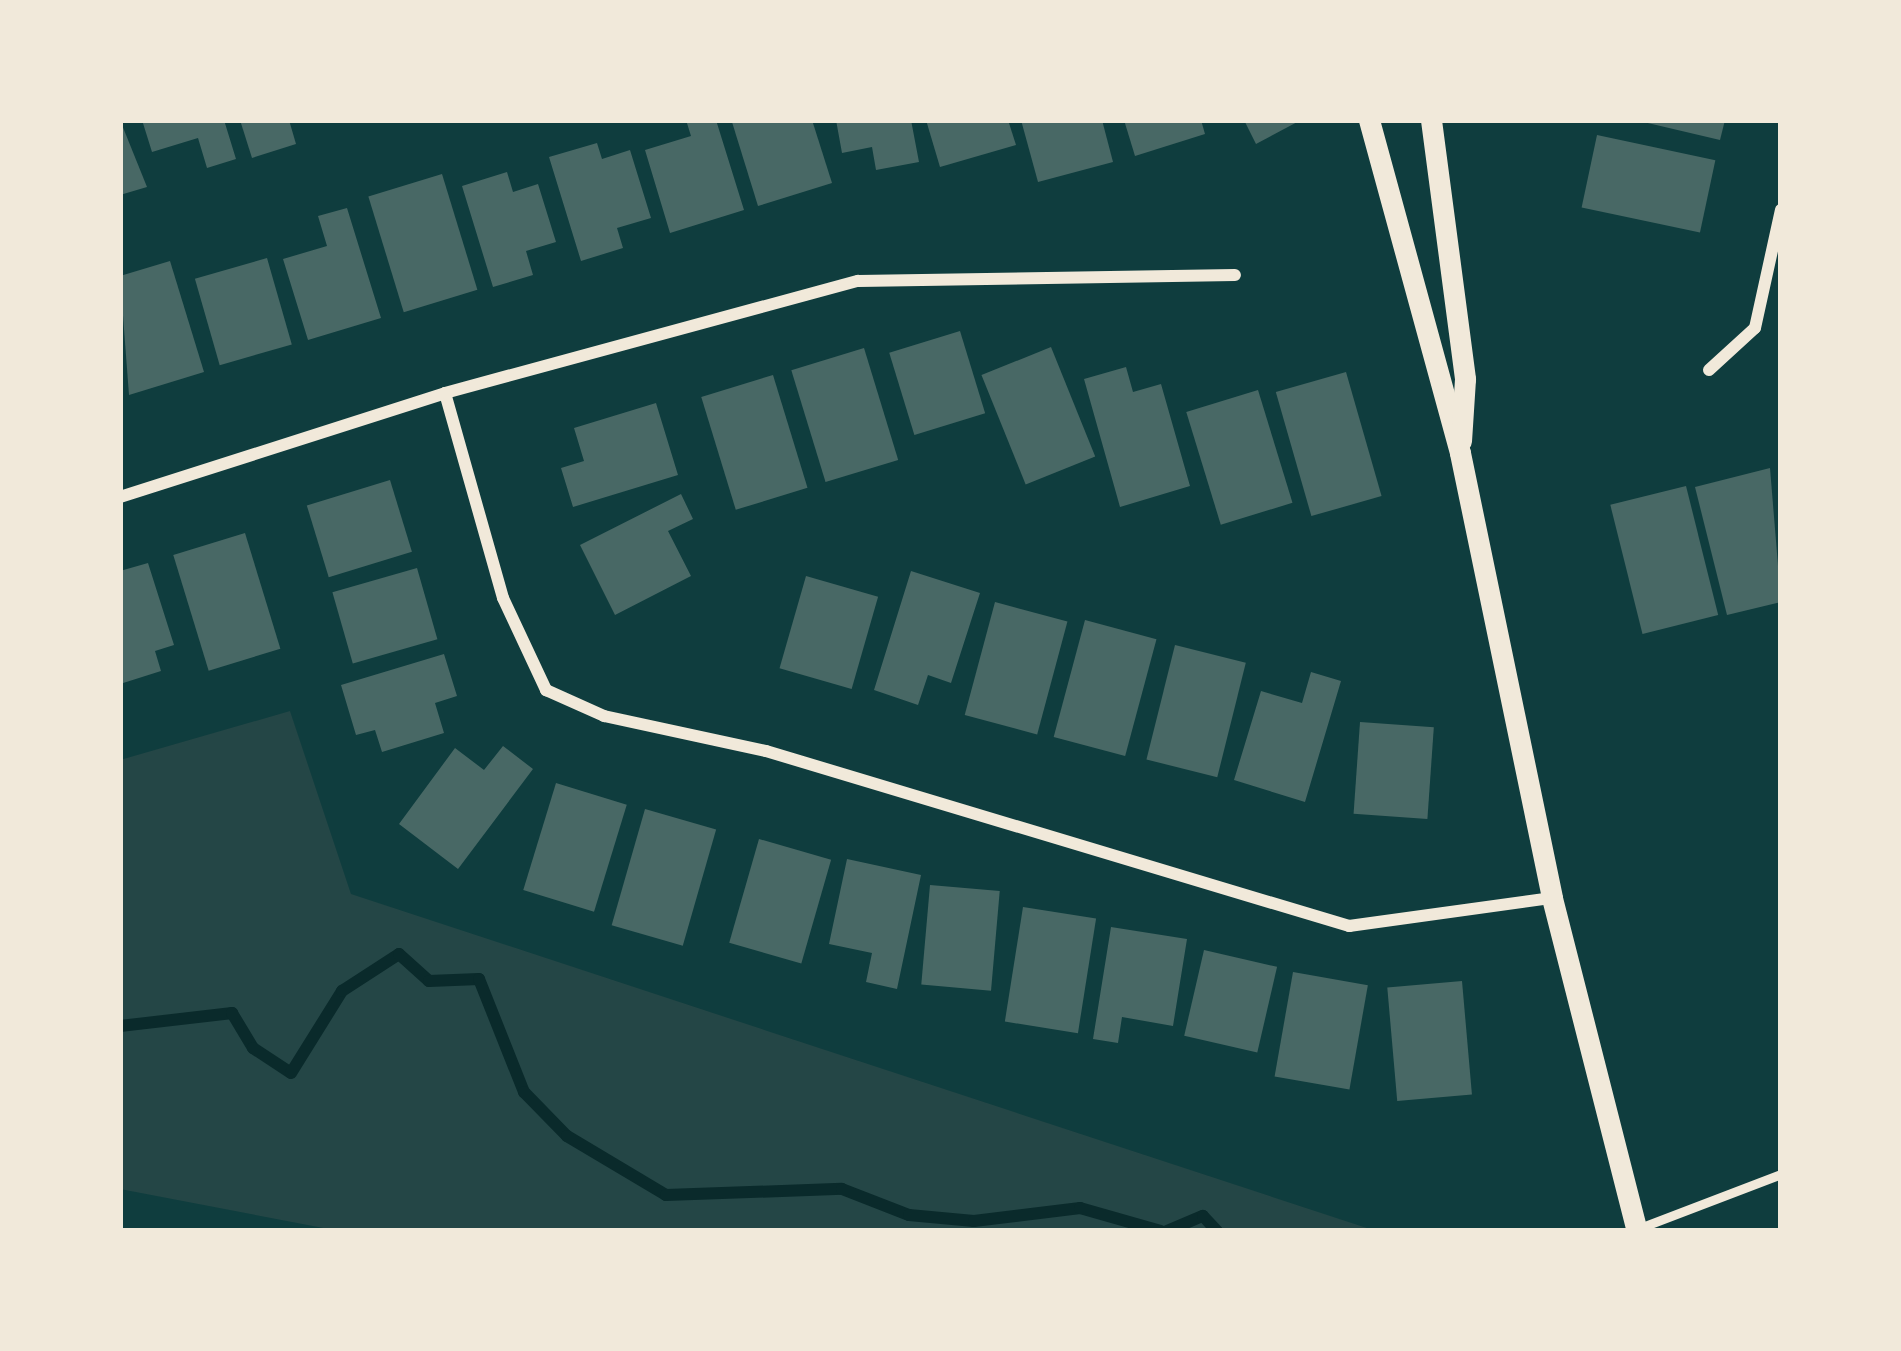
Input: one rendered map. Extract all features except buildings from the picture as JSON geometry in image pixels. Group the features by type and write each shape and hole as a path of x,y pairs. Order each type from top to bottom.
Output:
{"street":[{"path":"1369,120 1460,453 1552,898 1637,1230"},
{"path":"1431,120 1465,379 1460,453"},
{"path":"1708,370 1755,328 1781,210"},
{"path":"120,497 445,393 858,281 1235,275"},
{"path":"445,393 503,598 546,690 604,716 766,751 1349,926 1552,898"}],"lane":[{"path":"1637,1230 1781,1174"}],"shaded area":[{"path":"290,711 351,894 1376,1231 339,1231 120,1189 120,760"}],"waterway":[{"path":"120,1026 232,1013 253,1048 291,1073 342,991 399,954 429,981 479,979 524,1092 567,1136 666,1195 842,1189 909,1215 974,1221 1080,1208 1161,1231"},
{"path":"1167,1231 1203,1216 1217,1231"}]}
